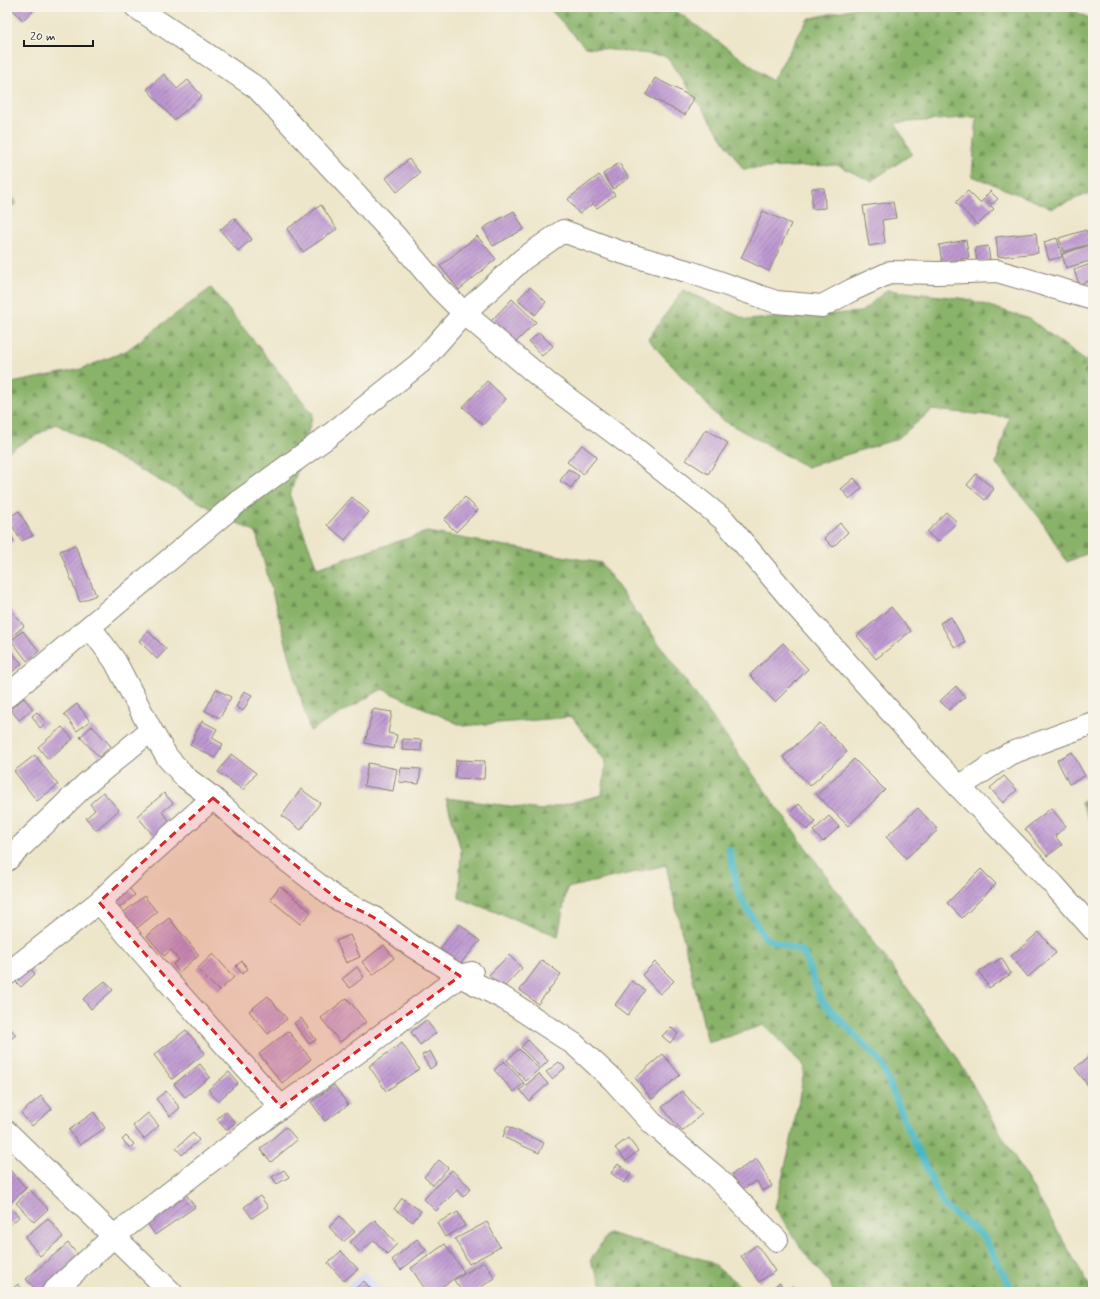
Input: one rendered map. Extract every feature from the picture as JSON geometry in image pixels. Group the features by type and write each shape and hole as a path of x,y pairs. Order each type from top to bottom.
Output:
{"street":[{"path":"136,7 257,88 396,237 438,287 464,313 546,382 636,450 724,520 798,608 959,787 1053,884 1093,929"},
{"path":"7,696 238,502 330,435 420,363 464,313 523,259 563,230 620,252 690,272 776,302 822,306 891,272 938,273 997,271 1093,299"},
{"path":"90,627 115,660 151,730 167,757 186,778 212,798 268,846 337,899 373,917 412,946 470,974 574,1044 614,1081 652,1123 716,1177 777,1240"},
{"path":"959,787 1009,754 1093,722"},
{"path":"7,860 86,784 151,730"},
{"path":"7,974 100,902 138,865 212,798"},
{"path":"100,902 156,968 281,1107"},
{"path":"53,1292 114,1236 281,1107 470,974"},
{"path":"7,1132 171,1292"}],"highlighted area":[{"path":"213,798 337,899 373,917 460,976 281,1107 99,902"}],"shaded area":[{"path":"365,1271 383,1292 341,1292"}],"green space":[{"path":"548,7 671,7 772,81 808,19 859,7 1067,7 1093,20 1093,192 1052,208 972,176 977,117 895,123 912,154 871,181 837,165 743,169 666,56 585,47"},
{"path":"7,194 17,203 7,209"},
{"path":"211,288 313,414 290,496 317,568 427,532 601,563 956,1056 1093,1292 833,1292 831,1285 803,1251 775,1208 790,1146 805,1067 764,1025 708,1043 666,865 567,888 558,936 459,898 461,850 446,798 541,810 602,795 606,762 572,717 463,726 382,689 310,731 256,533 56,424 7,452 7,384 81,369 126,351"},
{"path":"683,290 747,320 861,312 887,290 967,299 1030,319 1093,367 1093,551 1067,562 1039,517 996,464 1009,417 932,410 897,439 807,467 719,418 648,339"},
{"path":"1093,792 1093,827 1081,803"},
{"path":"608,1233 709,1261 748,1292 606,1292 590,1261"}],"building":[{"path":"10,7 37,7 23,20"},
{"path":"164,74 177,89 188,80 202,96 174,120 147,89"},
{"path":"655,78 694,98 685,115 646,95"},
{"path":"409,159 420,173 397,192 386,178"},
{"path":"619,163 629,178 613,189 603,174"},
{"path":"599,175 615,195 597,208 593,204 579,214 568,199"},
{"path":"812,188 824,188 825,208 812,209"},
{"path":"968,191 980,203 984,199 994,209 977,225 956,202"},
{"path":"990,191 998,199 992,204 985,197"},
{"path":"893,202 896,218 882,220 885,243 869,246 863,206"},
{"path":"321,205 337,229 303,252 287,229"},
{"path":"514,211 524,229 493,246 483,228"},
{"path":"763,211 791,224 769,271 741,258"},
{"path":"234,218 252,239 238,251 220,230"},
{"path":"1086,230 1090,244 1063,252 1059,238"},
{"path":"1036,233 1038,253 998,257 996,237"},
{"path":"477,236 496,259 459,290 440,266"},
{"path":"1057,238 1062,257 1049,260 1044,242"},
{"path":"966,240 969,258 942,262 939,245"},
{"path":"1090,245 1093,260 1066,268 1062,254"},
{"path":"988,246 990,260 977,262 975,248"},
{"path":"1093,263 1093,280 1079,284 1074,270"},
{"path":"530,287 546,302 535,315 518,299"},
{"path":"512,299 536,322 514,344 491,321"},
{"path":"539,332 553,346 542,356 529,342"},
{"path":"1093,348 1093,361 1087,357"},
{"path":"1092,360 1093,361 1093,373 1086,368"},
{"path":"487,381 506,399 483,425 463,407"},
{"path":"706,429 728,443 708,474 686,460"},
{"path":"582,445 597,457 583,474 567,462"},
{"path":"568,469 579,476 571,488 560,481"},
{"path":"976,474 994,489 985,500 967,485"},
{"path":"854,478 862,488 850,499 841,489"},
{"path":"352,497 369,512 345,540 327,525"},
{"path":"465,497 478,510 456,532 444,520"},
{"path":"19,511 33,536 21,541 8,518"},
{"path":"946,512 957,522 938,542 927,532"},
{"path":"840,523 848,532 833,547 824,538"},
{"path":"7,527 14,541 7,544"},
{"path":"75,545 96,595 80,602 60,551"},
{"path":"7,605 24,626 11,637 7,631"},
{"path":"891,607 911,631 876,659 857,636"},
{"path":"951,617 965,642 955,648 940,623"},
{"path":"23,631 39,651 27,661 11,640"},
{"path":"148,631 166,649 157,659 139,641"},
{"path":"783,643 808,669 775,702 750,675"},
{"path":"7,646 22,664 12,672 7,666"},
{"path":"956,686 965,697 949,710 940,701"},
{"path":"216,689 231,697 220,718 205,711"},
{"path":"244,691 252,695 243,711 236,707"},
{"path":"24,698 33,709 19,720 10,709"},
{"path":"77,704 90,721 77,731 64,714"},
{"path":"373,709 392,712 388,733 397,735 394,749 365,743"},
{"path":"37,712 46,723 40,728 32,716"},
{"path":"202,721 217,729 212,738 223,744 215,758 190,745"},
{"path":"820,723 847,752 810,786 783,757"},
{"path":"92,726 111,746 99,757 80,737"},
{"path":"62,727 73,739 48,759 38,747"},
{"path":"403,739 422,740 421,751 402,750"},
{"path":"1072,752 1085,776 1069,784 1057,760"},
{"path":"231,754 256,773 243,790 218,772"},
{"path":"35,755 58,785 37,801 14,771"},
{"path":"854,759 885,790 848,826 817,795"},
{"path":"456,760 485,761 484,779 455,778"},
{"path":"368,763 397,769 393,791 364,786"},
{"path":"401,768 421,769 419,784 399,782"},
{"path":"1004,776 1017,790 1003,803 990,788"},
{"path":"301,789 320,803 301,830 282,816"},
{"path":"103,792 119,810 96,830 86,818 95,810 90,804"},
{"path":"164,793 173,803 162,812 174,826 158,841 137,816"},
{"path":"799,804 816,822 807,830 790,812"},
{"path":"918,808 938,830 906,858 886,837"},
{"path":"1051,808 1066,826 1055,836 1062,845 1047,856 1025,829"},
{"path":"829,816 839,827 823,842 813,831"},
{"path":"981,869 996,884 962,918 947,903"},
{"path":"127,886 135,895 117,910 110,902"},
{"path":"280,886 311,912 300,924 270,899"},
{"path":"144,896 157,912 136,929 123,913"},
{"path":"169,918 199,955 179,972 173,964 179,960 171,950 164,956 147,936"},
{"path":"460,924 480,941 459,965 440,948"},
{"path":"1039,932 1056,953 1028,977 1011,956"},
{"path":"350,935 360,957 346,963 336,941"},
{"path":"384,945 394,958 373,975 362,962"},
{"path":"213,954 234,977 219,991 197,969"},
{"path":"509,955 522,968 503,988 489,975"},
{"path":"1002,958 1011,974 989,988 979,971"},
{"path":"542,960 561,974 538,1004 520,990"},
{"path":"242,961 248,969 242,974 236,966"},
{"path":"655,962 674,981 660,994 642,975"},
{"path":"28,966 35,974 21,987 13,979"},
{"path":"357,967 364,977 350,988 342,979"},
{"path":"105,981 113,990 91,1009 83,999"},
{"path":"632,981 645,990 628,1015 615,1005"},
{"path":"268,996 287,1019 268,1034 249,1011"},
{"path":"347,998 366,1022 340,1042 321,1018"},
{"path":"301,1018 316,1040 309,1044 294,1023"},
{"path":"426,1020 436,1033 420,1045 411,1032"},
{"path":"7,1024 16,1035 7,1042"},
{"path":"671,1027 678,1034 670,1043 662,1036"},
{"path":"186,1030 205,1053 172,1079 154,1055"},
{"path":"288,1031 311,1059 282,1083 259,1054"},
{"path":"528,1040 548,1061 541,1068 521,1047"},
{"path":"402,1043 419,1069 386,1091 369,1066"},
{"path":"7,1044 12,1051 7,1054"},
{"path":"519,1049 539,1069 526,1081 507,1060"},
{"path":"430,1051 437,1064 430,1069 422,1055"},
{"path":"663,1054 680,1075 652,1099 635,1078"},
{"path":"1093,1054 1093,1085 1090,1088 1075,1068"},
{"path":"504,1061 524,1083 514,1092 494,1070"},
{"path":"559,1062 565,1068 552,1079 546,1072"},
{"path":"200,1064 210,1077 185,1097 174,1084"},
{"path":"229,1072 238,1083 218,1101 208,1090"},
{"path":"539,1074 548,1084 529,1101 520,1090"},
{"path":"334,1085 348,1105 325,1121 311,1102"},
{"path":"166,1091 180,1108 170,1116 156,1099"},
{"path":"682,1091 702,1114 682,1131 662,1107"},
{"path":"41,1096 52,1109 32,1126 21,1113"},
{"path":"225,1111 235,1122 226,1130 217,1119"},
{"path":"94,1112 105,1128 80,1145 69,1130"},
{"path":"148,1113 159,1126 144,1139 133,1126"},
{"path":"507,1126 544,1143 539,1153 503,1137"},
{"path":"286,1127 297,1140 271,1162 260,1149"},
{"path":"193,1133 199,1140 182,1155 176,1148"},
{"path":"126,1136 134,1144 130,1148 122,1140"},
{"path":"628,1138 638,1151 626,1161 615,1148"},
{"path":"757,1159 772,1186 762,1191 757,1181 741,1190 732,1174"},
{"path":"439,1160 448,1168 433,1185 424,1177"},
{"path":"618,1164 631,1174 624,1183 611,1173"},
{"path":"7,1167 26,1188 7,1206"},
{"path":"284,1170 289,1177 277,1184 272,1177"},
{"path":"452,1170 471,1188 463,1197 457,1190 436,1211 424,1199"},
{"path":"30,1190 48,1209 34,1222 16,1203"},
{"path":"185,1193 195,1207 155,1235 146,1221"},
{"path":"260,1196 268,1207 252,1218 244,1207"},
{"path":"402,1198 421,1211 413,1222 394,1209"},
{"path":"11,1208 19,1217 7,1228 7,1212"},
{"path":"458,1212 465,1226 445,1237 437,1223"},
{"path":"340,1216 355,1232 343,1242 329,1227"},
{"path":"48,1218 63,1237 40,1256 25,1237"},
{"path":"375,1220 397,1244 387,1254 374,1240 360,1253 350,1242"},
{"path":"487,1222 500,1247 469,1264 455,1239"},
{"path":"417,1239 426,1250 401,1270 392,1260"},
{"path":"68,1243 81,1259 42,1292 38,1292 26,1279"},
{"path":"445,1244 464,1272 434,1292 427,1292 411,1268"},
{"path":"757,1245 775,1271 759,1282 741,1256"},
{"path":"341,1251 358,1269 344,1281 328,1263"},
{"path":"484,1262 495,1278 473,1292 462,1292 454,1280"},
{"path":"364,1281 373,1292 351,1292"},
{"path":"780,1283 783,1290 778,1292 763,1292"},
{"path":"18,1284 25,1292 9,1292"},
{"path":"794,1287 797,1292 786,1292"}],"waterway":[{"path":"729,850 739,895 765,938 803,952 821,1000 880,1061 907,1126 944,1206 984,1237 1013,1292"}]}
